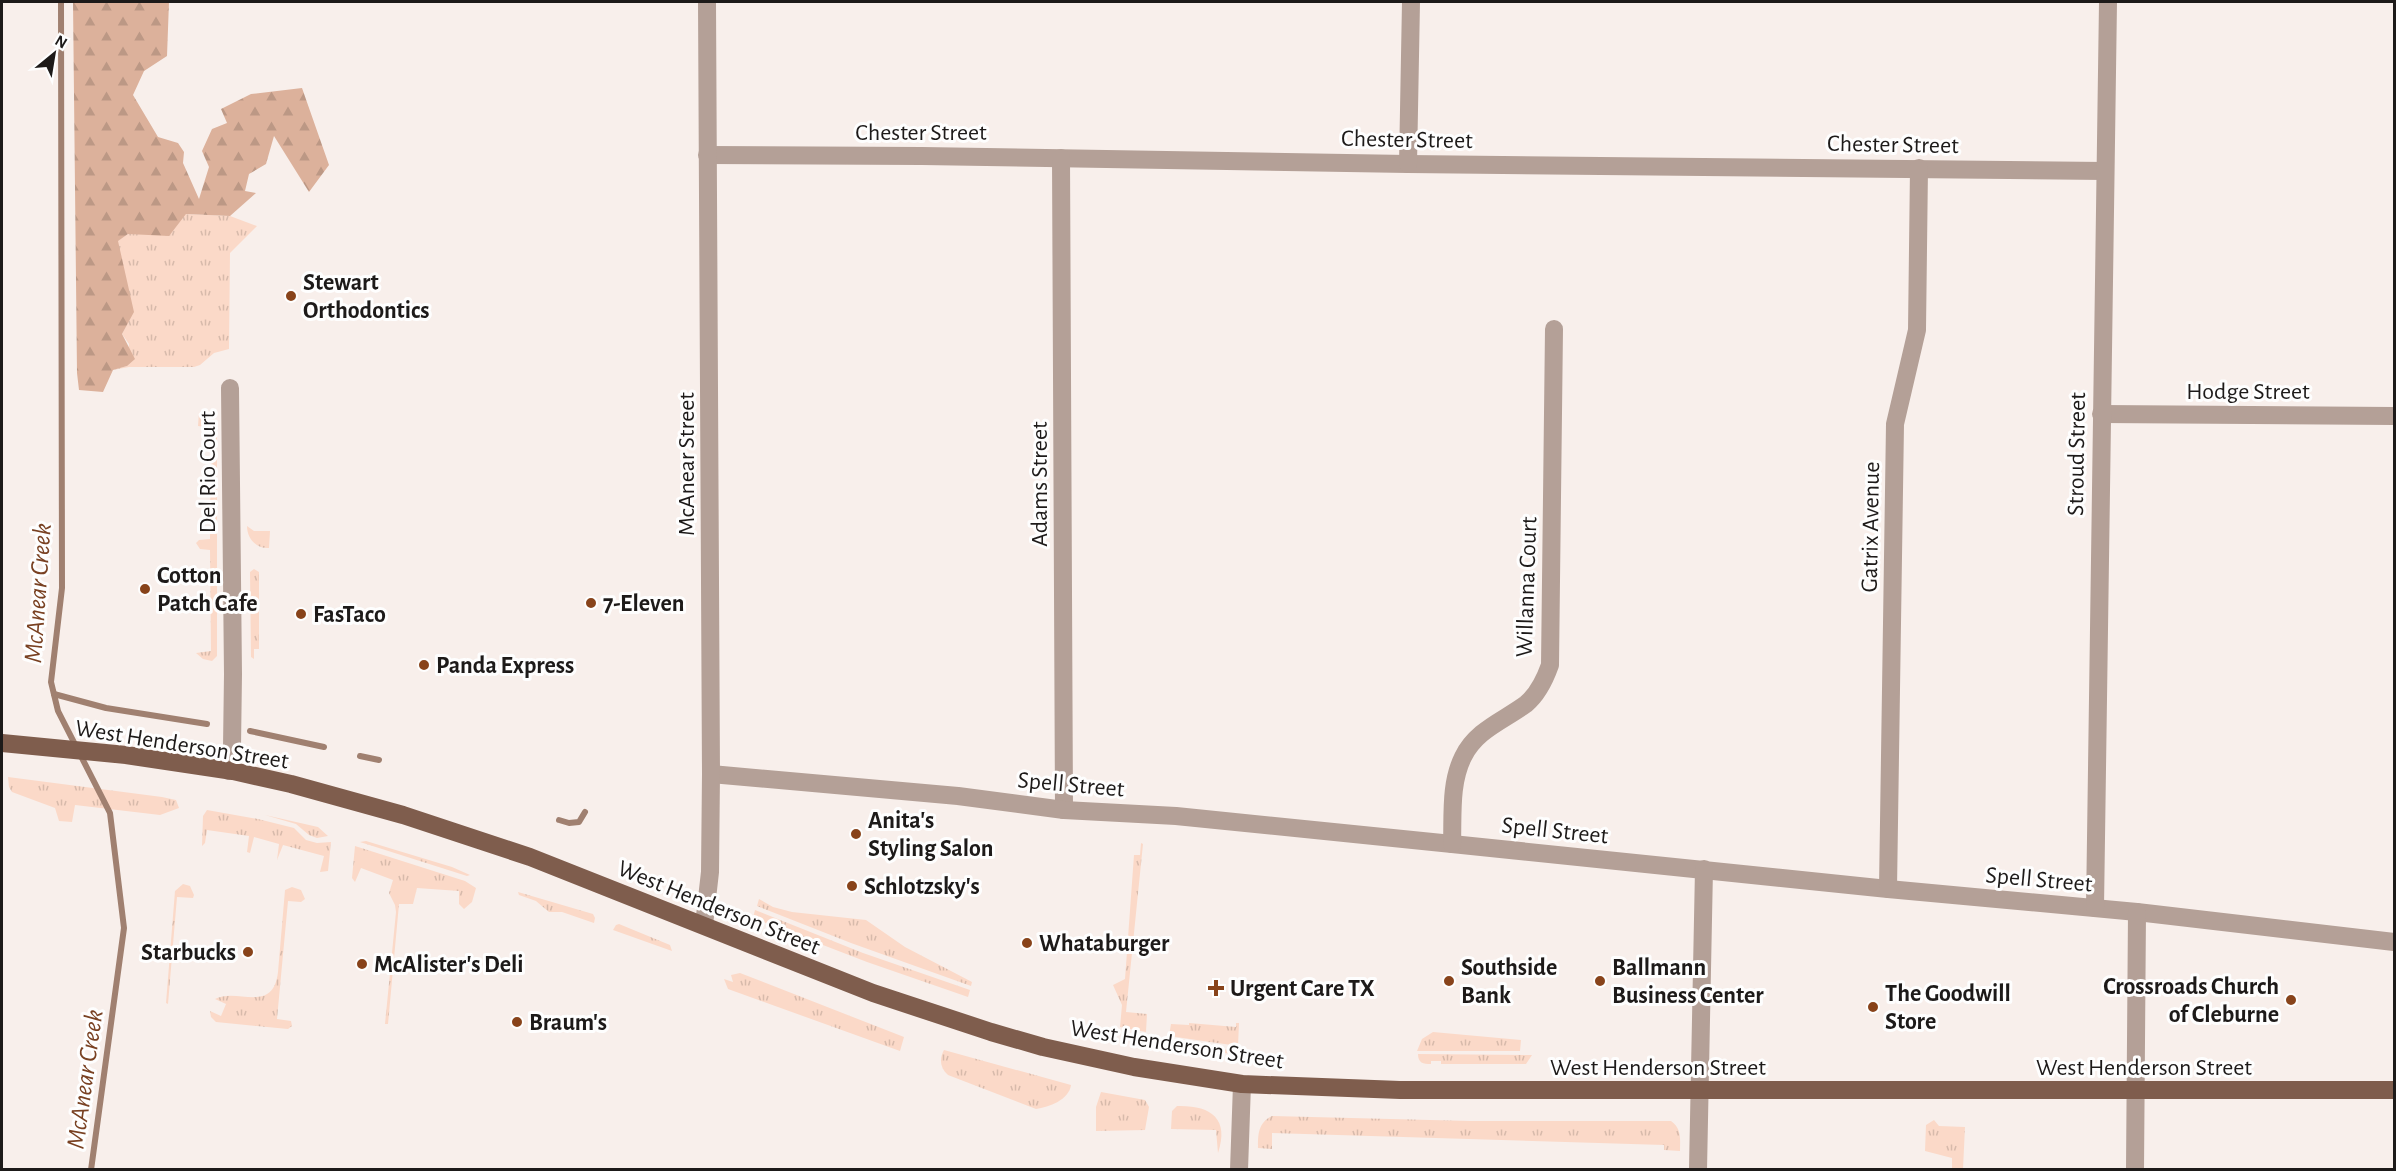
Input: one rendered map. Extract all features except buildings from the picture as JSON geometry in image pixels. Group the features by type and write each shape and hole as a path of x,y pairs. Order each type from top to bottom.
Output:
{"main road":[{"name":"West Henderson Street","path":"2,743 162,760 229,771 350,800 530,856 826,976 991,1032 1101,1060 1242,1084 1389,1090 2136,1092 2394,1090"}],"street":[{"name":"McAnear Street","path":"704,925 710,872 711,774 707,2"},
{"path":"1408,164 1411,2"},
{"name":"Stroud Street","path":"2095,908 2108,2"},
{"name":"Chester Street","path":"707,155 2105,171"},
{"name":"Adams Street","path":"1061,158 1064,810"},
{"name":"Gatrix Avenue","path":"1888,889 1896,424 1917,330 1918,168"},
{"name":"Willanna Court","path":"1452,844 1453,802 1462,758 1482,732 1526,703 1538,691 1550,665 1554,329"},
{"name":"Del Rio Court","path":"229,771 232,747 230,388"},
{"name":"Hodge Street","path":"2101,414 2394,416"},
{"name":"Spell Street","path":"711,774 958,796 1064,810 1176,816 1888,889 2137,912 2394,942"},
{"path":"1698,1170 1704,869"},
{"path":"2135,1170 2137,912"},
{"path":"1239,1170 1242,1084"}],"green space":[{"path":"73,2 169,2 167,56 144,71 133,95 158,137 178,143 184,152 183,163 199,199 209,167 202,151 212,129 227,123 221,109 251,94 302,88 329,165 309,192 274,136 266,164 249,174 245,191 256,193 230,216 186,214 169,236 128,234 118,241 134,312 122,334 135,359 127,366 113,370 103,392 79,390 77,373"},
{"path":"186,214 230,216 257,226 230,253 229,349 214,353 200,365 194,367 129,367 113,370 127,366 129,344 122,334 133,312 117,241 128,234"},
{"path":"199,412 212,423 217,432 217,656 212,661 203,659 196,653 211,651 210,550 200,549 196,543 199,540 210,539 211,428 198,426"},
{"path":"247,526 254,531 270,531 269,548 260,547 254,542"},
{"path":"254,569 259,572 259,649 254,649 254,659 251,657 250,572"},
{"path":"8,777 162,797 176,800 179,808 160,815 75,805 72,822 59,821 55,808 12,792"},
{"path":"207,810 294,828 306,840 317,843 331,842 328,871 320,872 324,856 283,845 277,860 279,844 254,837 250,853 247,852 249,836 207,830 205,843 202,846 203,816"},
{"path":"265,815 318,827 328,836 317,838 309,835 296,824"},
{"path":"366,841 452,867 470,875 467,876 360,842"},
{"path":"1141,843 1143,844 1126,1012 1147,1014 1146,1032 1120,1027 1122,1005 1113,985 1125,979 1134,855 1140,855"},
{"path":"355,846 465,881 476,888 472,902 464,909 459,904 459,891 417,888 413,904 399,904 388,1024 385,1024 396,912 389,893 393,880 361,868 355,882 352,878"},
{"path":"183,884 190,886 194,895 193,898 177,897 168,1004 166,1003 175,891"},
{"path":"292,887 301,890 305,899 301,902 288,901 277,1019 291,1021 292,1026 288,1029 216,1022 211,1017 210,1011 221,1016 226,1004 215,999 224,996 262,996 269,993 275,985 285,890"},
{"path":"518,892 593,914 594,923 562,912 549,912 536,901 519,895"},
{"path":"759,899 773,907 792,912 866,920 905,947 972,982 971,986 757,906"},
{"path":"755,910 863,953 970,990 968,997 867,962 753,918"},
{"path":"619,924 670,945 672,951 613,930"},
{"path":"740,973 904,1037 900,1051 728,989 724,979 733,982 731,975"},
{"path":"1189,1023 1236,1027 1236,1023 1239,1023 1238,1046 1169,1036 1171,1024 1189,1025"},
{"path":"1433,1032 1521,1040 1520,1051 1417,1051 1422,1039"},
{"path":"1167,1041 1242,1052 1240,1055 1172,1046"},
{"path":"944,1050 1071,1085 1067,1095 1058,1102 1036,1109 948,1075 941,1063"},
{"path":"1418,1054 1532,1055 1526,1064 1441,1064 1441,1061 1431,1061 1431,1064 1426,1064 1419,1059"},
{"path":"1101,1092 1145,1100 1149,1107 1145,1130 1096,1131 1096,1107"},
{"path":"1177,1106 1199,1108 1214,1116 1219,1122 1221,1131 1218,1153 1216,1130 1171,1129 1172,1111"},
{"path":"1272,1116 1470,1121 1671,1121 1679,1131 1680,1151 1664,1150 1664,1145 1272,1133 1272,1149 1258,1148 1261,1126"},
{"path":"1934,1120 1939,1126 1965,1127 1963,1169 1952,1169 1952,1158 1925,1151 1926,1125"}],"waterway":[{"name":"McAnear Creek","path":"61,2 62,588 51,682 58,711 110,813 124,928 91,1170"},
{"path":"54,694 106,708 207,724"},
{"path":"250,731 324,747"},
{"path":"360,756 379,760"},
{"path":"559,820 569,823 579,822 585,812"}],"place":[{"name":"Stewart Orthodontics","path":"291,296"},
{"name":"Cotton Patch Cafe","path":"145,589"},
{"name":"7-Eleven","path":"591,603"},
{"name":"FasTaco","path":"301,614"},
{"name":"Panda Express","path":"424,665"},
{"name":"Anita's Styling Salon","path":"856,834"},
{"name":"Schlotzsky's","path":"852,886"},
{"name":"Whataburger","path":"1027,943"},
{"name":"Starbucks","path":"248,952"},
{"name":"McAlister's Deli","path":"362,964"},
{"name":"Southside Bank","path":"1449,981"},
{"name":"Ballmann Business Center","path":"1600,981"},
{"name":"Urgent Care TX","path":"1216,988"},
{"name":"Crossroads Church of Cleburne","path":"2291,1000"},
{"name":"The Goodwill Store","path":"1873,1007"},
{"name":"Braum's","path":"517,1022"}]}
